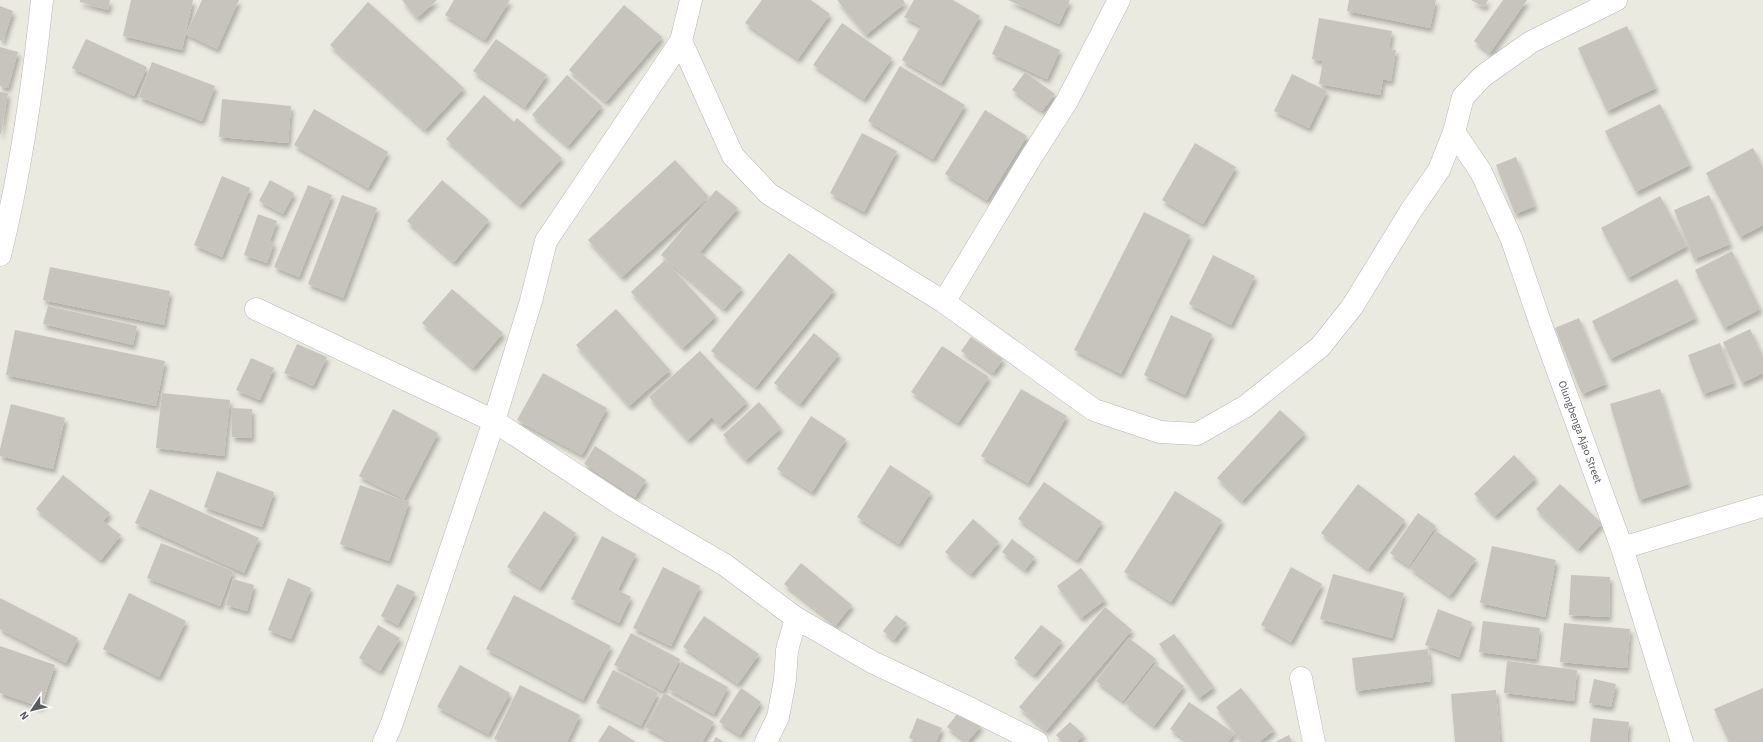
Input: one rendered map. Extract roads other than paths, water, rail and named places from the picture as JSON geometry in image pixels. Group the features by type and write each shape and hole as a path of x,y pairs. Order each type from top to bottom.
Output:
{"street":[{"path":"0,255 14,200 35,64 42,0"},
{"path":"944,302 1030,158 1067,101 1119,0"},
{"path":"681,41 733,156 769,194 944,302 1094,410 1160,432 1197,434 1246,406 1320,347 1352,307 1412,209 1439,170 1454,132 1463,97 1483,76 1531,42 1616,0"},
{"path":"384,742 392,723 494,421 531,302 546,241 681,41 688,1"},
{"name":"Olungbenga Ajao Street","path":"1454,132 1481,172 1512,240 1540,322 1622,548 1682,742"},
{"path":"256,309 494,421 622,504 725,565 796,618 872,662 1037,742"},
{"path":"1622,548 1763,506"},
{"path":"766,742 778,717 785,680 787,650 796,618"},
{"path":"1301,678 1314,742"}]}
